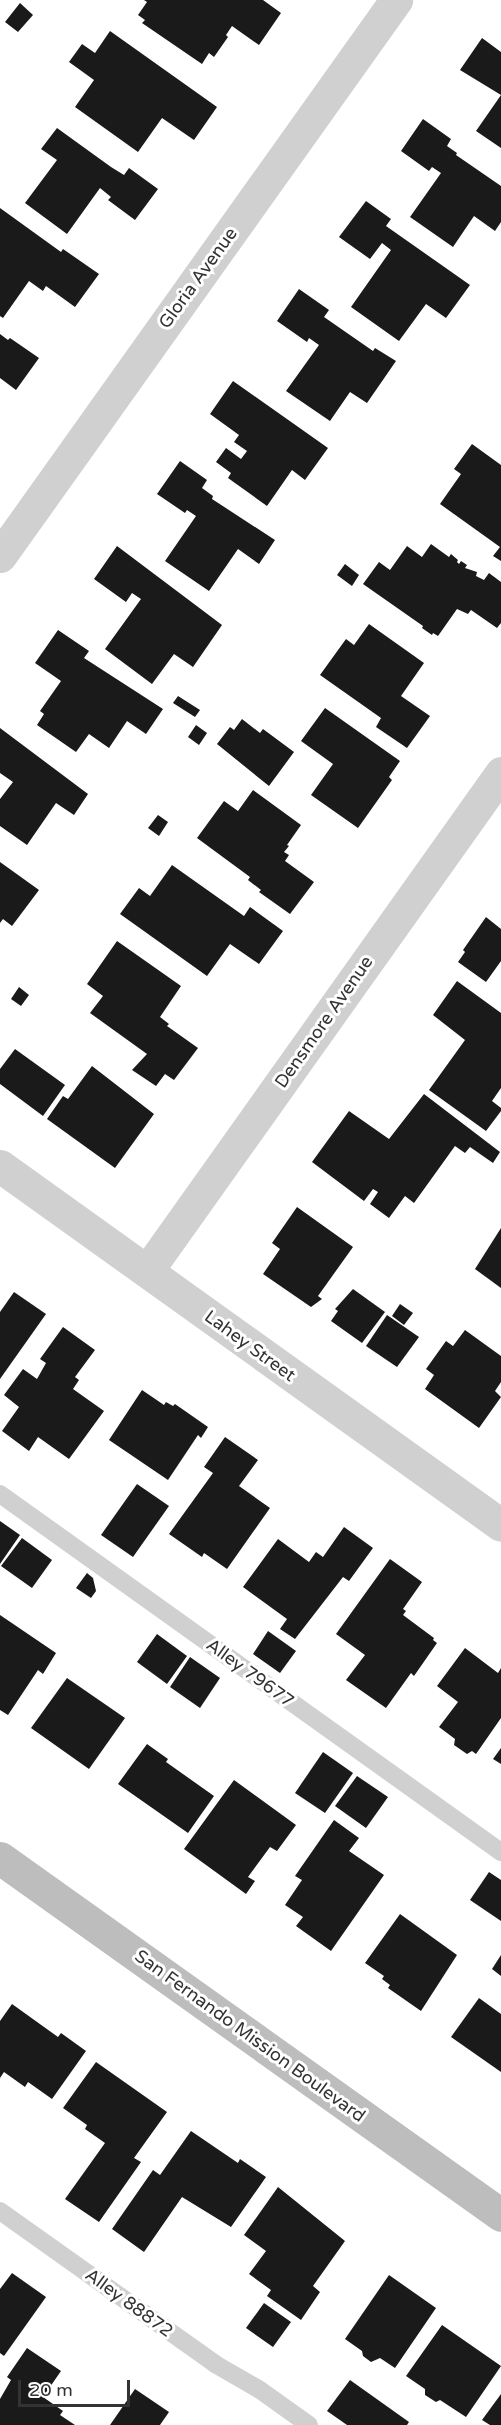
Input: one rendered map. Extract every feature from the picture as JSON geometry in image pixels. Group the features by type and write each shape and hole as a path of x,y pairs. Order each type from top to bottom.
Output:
{"main road":[{"name":"San Fernando Mission Boulevard","path":"0,1858 501,2215"}],"street":[{"name":"Gloria Avenue","path":"0,556 396,0"},
{"name":"Densmore Avenue","path":"147,1271 501,773"},
{"name":"Lahey Street","path":"0,1166 501,1525"}],"lane":[{"name":"Alley 79677","path":"0,1494 501,1852"},
{"name":"Alley 88872","path":"0,2211 215,2364 260,2390 309,2425"}],"building":[{"path":"144,0 263,0 281,13 259,45 232,26 226,35 228,37 214,57 209,53 202,64 142,23 145,20 138,15 147,2"},
{"path":"20,3 33,15 18,32 5,22"},
{"path":"110,31 217,107 194,140 162,118 138,152 75,107 94,80 69,62 82,44 95,53"},
{"path":"482,38 501,52 501,95 460,70"},
{"path":"501,95 501,148 476,131"},
{"path":"423,119 451,139 447,146 457,153 456,155 501,186 501,222 495,231 474,216 453,247 410,217 441,173 432,167 429,171 401,151"},
{"path":"57,128 124,175 129,168 158,189 135,220 108,200 111,197 100,188 67,234 25,203 57,160 41,149"},
{"path":"366,201 391,219 386,226 470,285 446,318 426,304 399,341 351,307 391,250 382,243 370,259 339,237"},
{"path":"0,208 61,252 63,249 99,274 75,307 46,286 43,291 29,281 3,318 0,316"},
{"path":"299,289 329,310 324,317 373,351 375,348 396,361 367,403 350,392 330,421 286,391 319,345 309,338 307,342 277,321"},
{"path":"0,334 8,340 10,338 39,358 16,390 0,378"},
{"path":"233,381 328,448 305,480 292,470 267,506 228,478 231,473 216,462 226,448 241,459 247,451 234,442 239,435 210,414"},
{"path":"472,444 501,465 501,561 493,556 500,547 440,504 461,474 454,469"},
{"path":"180,461 207,480 202,488 213,496 212,499 275,540 259,564 238,549 209,591 165,561 196,516 187,510 185,513 157,494"},
{"path":"431,544 449,557 451,554 459,564 461,561 467,565 465,568 477,572 476,576 484,580 489,573 501,582 501,623 497,628 471,610 468,614 457,609 438,636 433,633 432,635 422,628 423,626 363,584 379,562 390,570 407,546 422,557"},
{"path":"117,546 222,625 193,667 174,654 152,684 105,649 141,599 132,593 126,602 94,579"},
{"path":"345,564 359,575 352,586 337,575"},
{"path":"369,624 424,663 401,696 430,716 407,748 376,727 381,718 320,675 346,639 354,645"},
{"path":"58,630 89,651 84,658 163,709 146,734 127,721 109,748 89,734 76,752 37,725 44,714 40,711 61,681 35,663"},
{"path":"178,696 200,710 195,717 173,703"},
{"path":"325,708 400,761 389,777 392,780 358,828 311,795 333,764 301,741"},
{"path":"242,719 260,733 263,729 294,752 269,786 217,744 230,727 234,730"},
{"path":"196,725 207,733 199,745 188,737"},
{"path":"0,728 88,794 74,815 56,803 27,845 0,826 0,799 13,782 0,773"},
{"path":"253,790 301,825 287,845 289,846 284,852 289,855 285,861 314,882 290,914 259,892 261,890 248,880 250,877 197,838 224,801 238,811"},
{"path":"158,815 168,822 159,836 148,828"},
{"path":"0,862 39,890 12,926 3,919 0,923"},
{"path":"172,865 244,916 250,907 283,931 259,964 230,944 207,976 120,914 139,888 150,896"},
{"path":"486,917 501,929 501,961 486,982 458,962 465,952 463,950"},
{"path":"117,941 181,986 160,1017 169,1024 167,1026 198,1048 174,1080 165,1074 156,1086 132,1070 147,1054 90,1013 103,996 87,984"},
{"path":"457,981 501,1013 501,1088 492,1101 501,1108 501,1111 486,1131 429,1090 465,1040 433,1015"},
{"path":"19,987 29,995 21,1006 11,999"},
{"path":"15,1049 65,1085 43,1116 0,1084 0,1069"},
{"path":"92,1066 154,1114 115,1168 47,1119 63,1096 68,1099"},
{"path":"424,1094 500,1152 493,1163 470,1147 465,1153 455,1146 414,1203 405,1196 389,1218 370,1204 378,1192 373,1189 364,1201 312,1162 349,1111 389,1139"},
{"path":"297,1207 353,1247 318,1296 322,1299 311,1307 263,1274 280,1249 272,1243"},
{"path":"501,1228 501,1288 475,1269"},
{"path":"353,1289 385,1312 362,1343 331,1321 338,1311 335,1309"},
{"path":"14,1292 46,1314 0,1379 0,1312"},
{"path":"400,1304 413,1313 404,1325 392,1316"},
{"path":"387,1315 419,1337 397,1367 366,1346"},
{"path":"63,1327 95,1350 75,1377 79,1380 73,1389 104,1411 69,1459 38,1437 29,1451 2,1431 19,1407 4,1395 23,1369 37,1379 46,1363 40,1359"},
{"path":"465,1330 501,1356 501,1382 495,1391 501,1397 479,1428 425,1389 434,1375 426,1369 446,1341 453,1346"},
{"path":"142,1390 164,1405 166,1402 173,1406 175,1404 208,1427 201,1438 198,1435 168,1480 109,1440"},
{"path":"225,1437 258,1460 239,1486 270,1508 227,1569 204,1553 202,1557 169,1534 213,1473 204,1467"},
{"path":"137,1484 169,1506 133,1557 101,1535"},
{"path":"0,1521 20,1535 0,1564"},
{"path":"344,1527 373,1548 349,1581 343,1577 295,1639 280,1629 287,1619 243,1587 278,1539 309,1562 316,1552 323,1557"},
{"path":"22,1538 52,1560 32,1588 1,1566"},
{"path":"390,1559 422,1582 403,1609 406,1611 403,1615 434,1638 433,1640 437,1643 414,1676 411,1673 386,1708 346,1680 365,1655 336,1634"},
{"path":"87,1573 93,1578 96,1591 91,1598 76,1588"},
{"path":"0,1615 56,1653 43,1674 38,1670 8,1715 0,1710"},
{"path":"268,1631 296,1651 280,1673 253,1654"},
{"path":"157,1634 187,1656 167,1684 137,1662"},
{"path":"465,1648 498,1673 501,1668 501,1718 476,1754 472,1751 467,1754 454,1745 455,1739 439,1727 458,1702 437,1686"},
{"path":"190,1657 220,1678 200,1708 170,1687"},
{"path":"67,1678 125,1718 89,1769 31,1728"},
{"path":"147,1744 168,1759 166,1762 214,1796 188,1833 118,1784"},
{"path":"501,1748 501,1764 493,1759"},
{"path":"323,1752 353,1773 325,1813 295,1793"},
{"path":"357,1776 388,1797 366,1828 335,1806"},
{"path":"234,1780 296,1825 277,1851 270,1847 248,1877 255,1881 246,1894 184,1849"},
{"path":"334,1820 359,1838 349,1851 384,1875 331,1951 296,1926 303,1917 285,1905 302,1880 295,1876"},
{"path":"489,1872 501,1880 501,1921 470,1900"},
{"path":"400,1914 457,1955 421,2011 388,1988 390,1985 382,1979 384,1976 365,1963"},
{"path":"501,1955 501,1976 492,1969"},
{"path":"479,1998 501,2014 501,2072 451,2037"},
{"path":"12,2004 58,2037 61,2033 86,2051 52,2099 28,2082 25,2087 4,2072 0,2078 0,2021"},
{"path":"96,2062 167,2112 134,2158 141,2162 99,2222 65,2199 105,2143 85,2129 87,2125 63,2108"},
{"path":"191,2131 238,2163 240,2159 266,2177 231,2227 182,2197 144,2252 112,2229 153,2170 160,2175"},
{"path":"278,2187 345,2241 313,2286 320,2292 301,2320 267,2296 271,2290 249,2274 266,2251 244,2235"},
{"path":"12,2273 46,2297 4,2356 0,2353 0,2289"},
{"path":"389,2275 436,2308 395,2368 380,2358 371,2362 363,2356 362,2351 345,2339"},
{"path":"264,2303 291,2322 273,2347 246,2328"},
{"path":"442,2325 501,2366 466,2417 440,2400 436,2402 425,2395 425,2389 406,2376"},
{"path":"27,2348 61,2371 43,2397 63,2411 60,2415 75,2425 0,2425 0,2399 11,2380 7,2377"},
{"path":"350,2380 409,2422 407,2425 347,2425 327,2411"},
{"path":"135,2389 169,2412 160,2425 110,2425"},
{"path":"501,2394 501,2425 490,2425 482,2420"}]}
